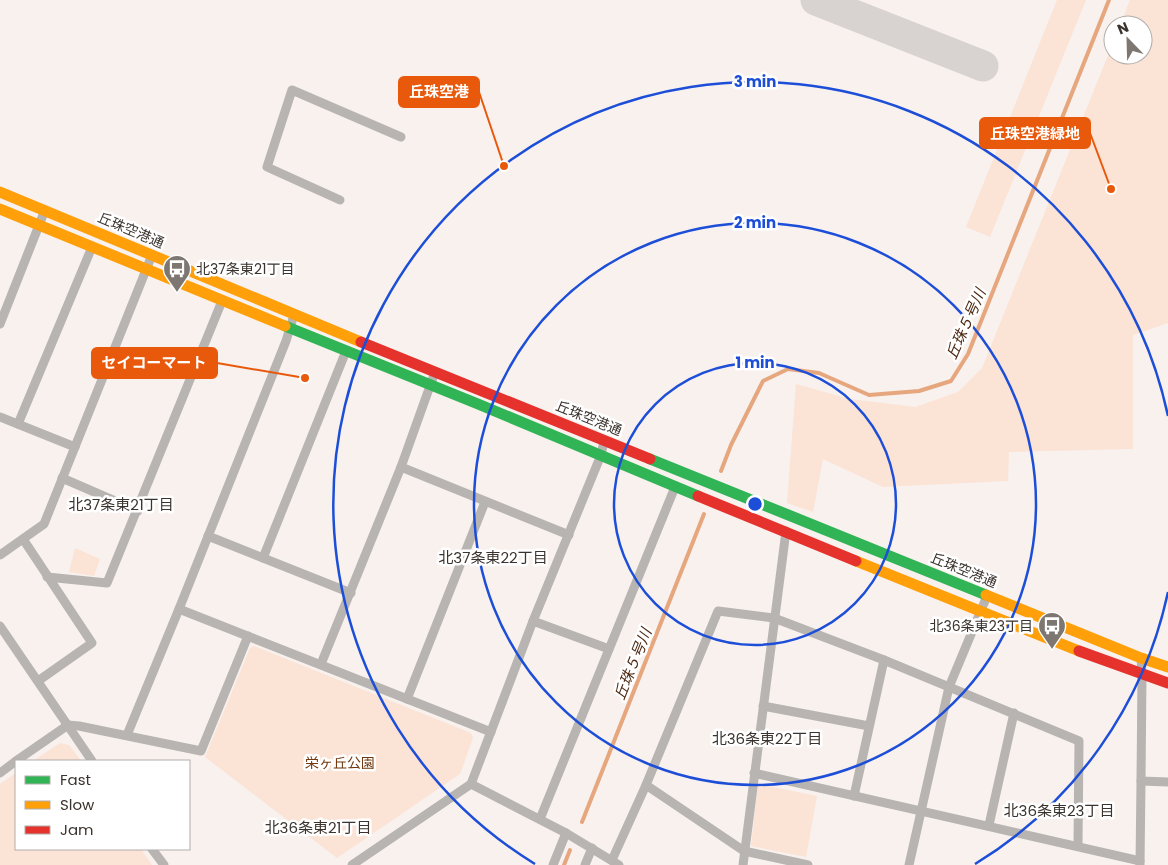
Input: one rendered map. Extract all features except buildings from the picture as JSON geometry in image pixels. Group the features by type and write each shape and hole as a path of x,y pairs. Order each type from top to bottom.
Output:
{"main road":[{"name":"丘珠空港通","path":"0,192 294,315 1140,658 1168,667"},
{"path":"0,209 222,301 430,384 675,488 786,531 1086,654 1168,683"}],"street":[{"path":"340,200 267,167 292,90 401,137"},
{"path":"0,324 45,210"},
{"path":"18,424 92,247"},
{"path":"0,555 44,524 152,255"},
{"path":"47,577 107,583 138,511 222,301"},
{"path":"127,735 179,609 294,315"},
{"path":"263,558 346,351"},
{"path":"321,664 401,467 435,372"},
{"path":"1,420 18,424 75,447"},
{"path":"352,865 471,784 533,621 601,455 604,441"},
{"path":"401,467 569,535"},
{"path":"62,478 138,511"},
{"path":"540,819 675,488"},
{"path":"407,699 485,502"},
{"path":"743,865 786,531"},
{"path":"208,536 351,594"},
{"path":"23,539 92,643 38,681"},
{"path":"909,865 949,687 987,596"},
{"path":"179,609 491,732"},
{"path":"471,784 540,819 616,862 718,612 774,618 884,660 1080,741 1078,846"},
{"path":"533,621 609,649"},
{"path":"0,626 91,760"},
{"path":"17,760 68,726 79,726 127,735 201,751 248,636"},
{"path":"754,773 989,825 1140,863 1142,674 1140,658"},
{"path":"854,796 884,660"},
{"path":"763,706 869,726"},
{"path":"989,825 1014,713"},
{"path":"0,773 15,762"},
{"path":"1141,781 1168,782"},
{"path":"646,785 744,851 808,865"},
{"path":"553,865 566,833"},
{"path":"585,865 592,848"},
{"path":"153,850 164,865"}],"green space":[{"path":"1057,0 1086,0 990,237 966,227"},
{"path":"1130,0 1168,0 1168,323 1133,335 1133,449 1009,452 1008,481 883,487 823,459 813,512 787,503 796,384 850,399 915,407 958,392 982,368 1104,65 1153,65 1153,15 1124,15"},
{"path":"75,548 100,559 94,576 69,572"},
{"name":"栄ヶ丘公園","path":"254,646 471,733 473,738 460,774 337,858 205,757 250,648"},
{"path":"60,743 69,745 80,760 34,760"},
{"path":"15,774 15,850 142,850 152,865 0,865 0,784"},
{"path":"758,784 817,796 806,857 751,846"}],"waterway":[{"name":"丘珠５号川","path":"721,471 731,445 763,381 788,369 819,373 869,395 919,391 951,381 968,354 1109,0"},
{"name":"丘珠５号川","path":"582,822 704,514"},
{"name":"丘珠５号川","path":"564,865 570,850"}],"taxiway":[{"path":"816,0 983,66"}],"traffic: fast":[{"path":"285,326 698,496"},
{"path":"650,459 986,595"}],"traffic: slow":[{"path":"0,192 361,342"},
{"path":"0,209 285,326"},
{"path":"856,561 1079,651"},
{"path":"986,595 1141,658 1168,667"}],"traffic: jam":[{"path":"361,342 650,459"},
{"path":"698,496 856,561"},
{"path":"1079,651 1168,683"}],"place":[{"name":"丘珠空港","path":"504,166"},
{"name":"丘珠空港緑地","path":"1111,189"},
{"name":"北37条東21丁目","path":"177,293"},
{"name":"セイコーマート","path":"305,378"},
{"name":"北36条東23丁目","path":"1052,650"}],"district":[{"name":"北37条東21丁目","path":"121,505"},
{"name":"北37条東22丁目","path":"493,558"},
{"name":"北36条東22丁目","path":"767,739"},
{"name":"北36条東23丁目","path":"1059,811"},
{"name":"北36条東21丁目","path":"318,828"}]}
